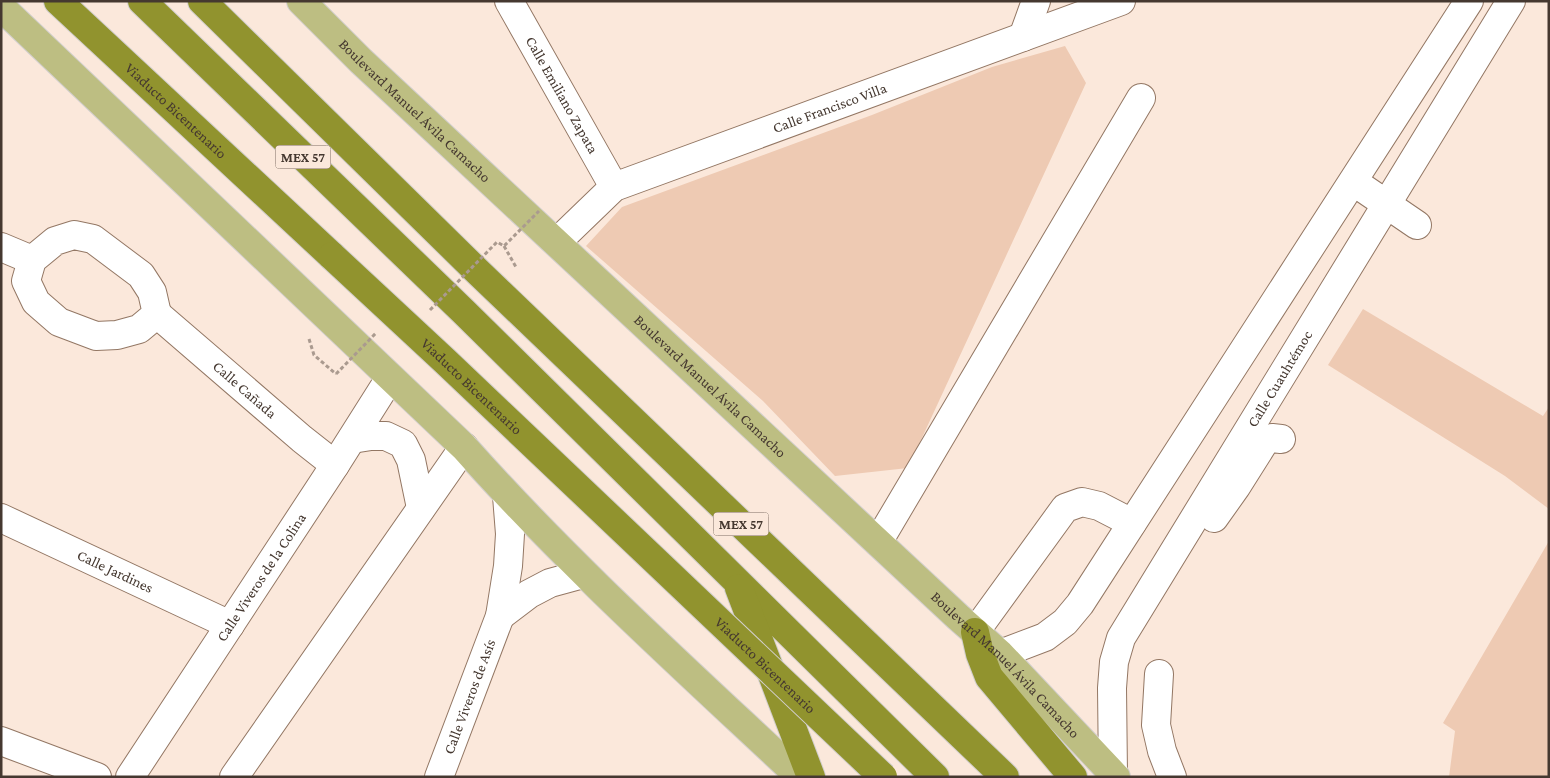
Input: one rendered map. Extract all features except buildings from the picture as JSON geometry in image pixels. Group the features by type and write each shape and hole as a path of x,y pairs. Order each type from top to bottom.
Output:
{"highway":[{"name":"Viaducto Bicentenario","path":"58,1 445,361 882,777"},
{"name":"MEX 57","path":"142,1 471,319 935,777"},
{"name":"MEX 57","path":"202,1 483,277 1005,777"},
{"path":"736,580 811,777"},
{"path":"975,632 980,654 989,677 1073,777"}],"main road":[{"name":"Boulevard Manuel Ávila Camacho","path":"301,1 361,61 1000,654 1114,776"},
{"path":"4,13 464,447 507,496 583,574 800,777"}],"street":[{"name":"Calle Emiliano Zapata","path":"509,1 614,187"},
{"path":"1023,37 1036,1"},
{"name":"Calle Francisco Villa","path":"557,242 614,187 1121,1"},
{"path":"1000,654 1045,638 1064,622 1080,604 1469,1"},
{"name":"Calle Cuauhtémoc","path":"1114,776 1111,693 1114,662 1122,638 1511,1"},
{"path":"878,542 1141,98"},
{"path":"1354,182 1417,225"},
{"path":"1,247 29,271 36,302 59,322 96,336 117,335 139,329 157,314 152,292 141,275 93,239 74,235 55,241 29,271"},
{"name":"Calle Cañada","path":"157,314 335,464"},
{"name":"Calle Viveros de la Colina","path":"130,777 390,378"},
{"path":"352,439 386,436 403,444 411,460 421,508"},
{"path":"1178,546 1202,535 1236,487 1265,441 1272,438 1281,439"},
{"path":"234,777 464,447"},
{"name":"Calle Viveros de Asís","path":"438,777 500,616 508,566 510,534 507,496"},
{"path":"975,632 1066,508 1082,502 1099,506 1132,522"},
{"name":"Calle Jardines","path":"1,518 230,625"},
{"path":"500,616 529,594 550,583 583,574"},
{"path":"1159,674 1156,725 1162,751 1172,777"},
{"path":"1,741 97,777"}],"path":[{"path":"504,246 539,211"},
{"path":"430,311 497,242 504,246 511,258"},
{"path":"314,355 336,374 379,330"}]}
